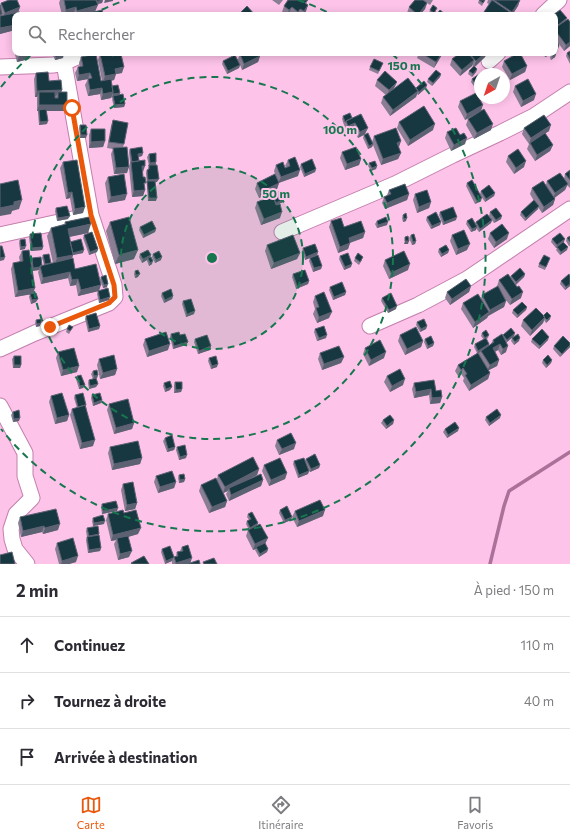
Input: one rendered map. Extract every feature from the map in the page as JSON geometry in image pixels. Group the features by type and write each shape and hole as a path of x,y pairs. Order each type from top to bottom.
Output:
{"street":[{"path":"546,12 559,0"},
{"path":"0,67 54,65 64,63 79,56"},
{"path":"0,349 109,303 115,297 114,285 91,215 64,63"},
{"path":"282,232 395,184 500,133 534,116 570,92"},
{"path":"370,326 418,305 467,279 570,209"},
{"path":"0,235 91,215"},
{"path":"0,406 25,453 25,476 32,498 16,514 11,528 15,549 27,564"}],"building":[{"path":"9,0 17,0 20,7 5,13 1,3"},
{"path":"64,0 96,0 98,5 77,11 76,7 66,10"},
{"path":"288,0 308,0 305,3 308,5 304,11 300,9 298,12 292,7 289,10 284,6"},
{"path":"415,0 423,0 427,3 420,12 415,12 409,7"},
{"path":"492,0 510,12 484,12"},
{"path":"494,0 520,0 512,12"},
{"path":"433,5 437,8 435,12 430,10"},
{"path":"247,6 252,12 241,12"},
{"path":"560,10 567,18 558,25 558,12"},
{"path":"12,14 12,26 0,28 0,16"},
{"path":"568,19 570,22 570,42 566,45 558,34 558,26"},
{"path":"570,51 570,59 567,53"},
{"path":"96,56 101,81 111,79 113,92 103,94 102,88 90,90 88,79 92,78 90,73 79,75 78,67 83,66 81,57"},
{"path":"100,56 121,56 124,67 115,69 116,74 105,76"},
{"path":"236,56 240,65 228,71 223,61"},
{"path":"241,56 260,56 244,64"},
{"path":"426,56 440,56 436,62"},
{"path":"456,56 471,56 474,60 462,70 452,59"},
{"path":"472,56 482,56 476,61"},
{"path":"513,56 522,56 527,66 512,74 510,68 508,68 504,61"},
{"path":"374,59 383,63 379,71 370,67"},
{"path":"474,66 476,68 474,68 473,74 469,71"},
{"path":"436,70 441,74 433,83 428,79"},
{"path":"385,71 397,82 389,90 377,80"},
{"path":"48,72 49,81 61,80 62,90 37,91 36,73"},
{"path":"408,78 418,91 393,110 383,97"},
{"path":"528,79 536,94 523,101 515,86"},
{"path":"424,81 427,85 419,92 416,88"},
{"path":"118,85 120,93 113,94 112,86"},
{"path":"39,92 55,92 55,98 58,98 58,92 67,92 67,105 39,105"},
{"path":"123,94 125,104 115,105 113,96"},
{"path":"474,94 474,104 483,105 467,114 460,101"},
{"path":"424,106 435,124 410,140 399,122"},
{"path":"46,109 48,121 40,122 39,110"},
{"path":"484,109 493,124 477,133 468,119"},
{"path":"350,113 352,118 345,122 343,116"},
{"path":"361,114 368,128 360,132 355,123 348,126 346,121"},
{"path":"544,115 551,125 531,138 524,128"},
{"path":"113,120 128,123 124,144 109,142"},
{"path":"80,125 86,125 87,135 81,135"},
{"path":"396,128 401,141 397,143 401,153 383,159 374,136"},
{"path":"456,128 460,135 464,133 467,138 454,145 447,132"},
{"path":"91,129 105,129 105,141 91,142"},
{"path":"368,133 373,144 369,146 364,135"},
{"path":"545,133 553,145 537,155 530,143"},
{"path":"127,147 129,167 116,168 113,148"},
{"path":"142,147 143,153 138,154 139,161 132,162 130,149"},
{"path":"356,147 361,159 347,164 342,152"},
{"path":"518,149 526,161 516,168 508,156"},
{"path":"156,153 156,162 150,163 149,154"},
{"path":"295,157 300,170 281,177 276,165 283,162 285,168 290,166 288,160"},
{"path":"312,159 316,169 305,174 301,164"},
{"path":"77,160 85,207 75,209 72,192 68,193 63,162"},
{"path":"145,160 145,166 142,166 143,177 145,177 146,183 144,183 145,190 134,191 131,162"},
{"path":"375,161 377,166 372,168 369,163"},
{"path":"149,165 157,165 159,179 148,180 147,170 149,169"},
{"path":"570,170 570,180 565,174"},
{"path":"560,173 568,184 555,193 547,181"},
{"path":"124,174 127,194 111,197 108,177"},
{"path":"275,174 279,183 261,192 257,183"},
{"path":"18,180 22,200 14,202 14,205 0,208 0,184"},
{"path":"472,180 482,198 477,201 467,183"},
{"path":"147,181 155,181 157,198 149,198"},
{"path":"543,181 555,199 544,207 532,188"},
{"path":"405,184 409,194 387,203 384,197 391,194 389,190"},
{"path":"489,185 495,193 486,199 481,191"},
{"path":"427,190 431,202 419,207 415,194"},
{"path":"280,191 284,199 276,203 272,195"},
{"path":"273,196 276,205 280,204 282,212 264,219 257,202"},
{"path":"534,200 539,206 526,218 521,212"},
{"path":"67,206 70,216 58,218 56,208"},
{"path":"453,207 457,217 444,222 440,212"},
{"path":"496,208 502,216 496,220 490,212"},
{"path":"436,212 441,222 432,226 427,217"},
{"path":"406,213 407,218 404,219 403,215"},
{"path":"487,214 492,220 480,229 476,222"},
{"path":"89,217 91,224 68,229 73,255 57,258 51,228 66,224 65,222"},
{"path":"129,217 138,250 119,255 110,222"},
{"path":"386,217 388,222 378,225 377,221"},
{"path":"341,218 344,227 361,221 365,232 349,238 350,243 340,247 331,221"},
{"path":"472,218 477,227 472,229 467,221"},
{"path":"152,221 156,229 144,235 140,227"},
{"path":"502,224 509,233 496,242 490,233"},
{"path":"464,230 470,244 458,249 452,235"},
{"path":"92,232 98,249 90,252 84,235"},
{"path":"41,233 43,247 32,248 30,234"},
{"path":"560,233 565,239 557,245 552,239"},
{"path":"414,234 416,241 413,242 411,235"},
{"path":"293,235 300,253 274,263 267,245"},
{"path":"408,236 409,241 405,241 405,237"},
{"path":"25,239 26,246 21,247 20,240"},
{"path":"81,239 84,250 73,253 70,242"},
{"path":"563,242 568,247 561,252 557,247"},
{"path":"315,244 318,252 306,257 303,248"},
{"path":"446,245 449,250 442,254 439,249"},
{"path":"0,246 2,246 5,257 0,258"},
{"path":"29,250 35,288 18,291 13,263 23,261 22,251"},
{"path":"148,250 151,255 143,259 140,254"},
{"path":"159,251 162,257 156,260 153,254"},
{"path":"404,251 410,264 391,273 385,260"},
{"path":"348,253 352,264 345,267 340,256"},
{"path":"358,253 363,257 360,262 355,258"},
{"path":"49,254 51,263 45,264 43,255"},
{"path":"318,255 322,266 314,268 310,258"},
{"path":"544,255 550,258 546,267 539,264"},
{"path":"41,257 42,266 33,268 32,258"},
{"path":"151,257 153,261 150,263 148,258"},
{"path":"73,258 75,269 96,264 101,285 81,290 78,279 72,280 70,272 43,278 40,266"},
{"path":"520,268 525,274 516,282 511,276"},
{"path":"138,270 140,274 136,275 135,271"},
{"path":"305,270 309,281 297,286 293,274"},
{"path":"508,274 517,287 519,286 523,292 512,299 499,280"},
{"path":"569,274 570,284 566,287 561,281"},
{"path":"106,275 108,284 104,285 101,277"},
{"path":"466,279 471,286 452,299 447,292"},
{"path":"342,282 346,292 334,297 330,287"},
{"path":"498,286 506,301 490,310 482,295"},
{"path":"108,288 110,297 100,300 98,291"},
{"path":"171,289 173,296 165,300 162,293"},
{"path":"324,292 332,312 319,317 316,308 319,307 315,296"},
{"path":"36,293 38,299 32,300 30,294"},
{"path":"391,293 397,306 389,310 382,298"},
{"path":"478,294 489,312 475,322 463,303"},
{"path":"191,299 195,311 187,314 183,301"},
{"path":"522,302 527,307 518,315 513,310"},
{"path":"536,308 545,317 532,330 523,320"},
{"path":"547,312 551,316 547,320 543,316"},
{"path":"96,313 100,326 89,329 86,316"},
{"path":"41,319 41,323 37,324 36,320"},
{"path":"424,319 427,326 421,329 417,322"},
{"path":"69,325 73,327 70,331 67,329"},
{"path":"324,326 327,335 319,338 315,329"},
{"path":"416,327 423,341 407,349 400,335"},
{"path":"511,328 515,333 507,340 503,335"},
{"path":"542,329 549,337 540,346 532,339"},
{"path":"486,330 489,335 485,338 482,333"},
{"path":"166,332 170,344 149,351 145,339"},
{"path":"179,332 180,335 185,334 188,342 174,346 171,334"},
{"path":"502,334 508,346 503,349 500,344 493,348 499,360 490,365 481,351"},
{"path":"518,334 520,338 515,342 512,338"},
{"path":"207,335 211,346 199,351 195,339"},
{"path":"431,336 434,343 428,346 425,339"},
{"path":"563,336 570,343 570,345 562,354 554,346"},
{"path":"486,338 489,344 478,351 475,344"},
{"path":"380,340 386,352 371,360 365,348"},
{"path":"339,346 344,357 324,364 320,353"},
{"path":"74,348 79,366 63,370 58,352"},
{"path":"478,353 490,373 471,385 465,375 467,374 463,368 461,370 458,365"},
{"path":"114,355 117,369 103,373 99,359"},
{"path":"548,355 552,360 547,365 543,360"},
{"path":"14,356 21,356 21,365 14,365"},
{"path":"216,356 218,364 212,366 209,358"},
{"path":"400,369 405,379 392,386 387,376"},
{"path":"97,370 98,375 94,376 93,371"},
{"path":"81,375 85,385 80,386 77,376"},
{"path":"96,378 98,384 90,386 89,380"},
{"path":"434,380 436,391 441,390 442,397 432,398 431,389 416,392 414,383"},
{"path":"170,381 172,387 166,389 164,383"},
{"path":"175,382 182,382 182,389 176,390"},
{"path":"62,393 69,415 57,418 51,396"},
{"path":"83,393 86,405 78,407 75,395"},
{"path":"100,393 102,400 94,403 92,395"},
{"path":"128,399 134,423 116,428 109,404"},
{"path":"85,405 95,440 82,443 72,409"},
{"path":"497,409 501,415 490,423 486,417"},
{"path":"19,410 20,418 14,419 13,412"},
{"path":"390,415 394,420 387,426 383,420"},
{"path":"455,422 459,428 448,435 445,429"},
{"path":"291,433 296,443 282,449 277,440"},
{"path":"172,435 175,447 168,449 165,438"},
{"path":"138,441 142,458 114,464 110,447"},
{"path":"185,445 187,455 180,457 177,447"},
{"path":"315,454 320,465 311,469 306,459"},
{"path":"253,457 259,469 225,487 218,475"},
{"path":"280,458 287,473 271,480 264,465"},
{"path":"304,458 309,471 299,475 294,461"},
{"path":"172,471 176,482 160,487 156,476"},
{"path":"184,474 185,479 180,480 179,475"},
{"path":"261,474 263,480 231,495 229,488"},
{"path":"216,478 227,501 212,507 201,485"},
{"path":"133,482 137,503 127,505 123,484"},
{"path":"320,500 325,510 299,521 295,511"},
{"path":"116,501 118,508 103,511 102,504"},
{"path":"287,506 292,517 285,520 280,510"},
{"path":"56,509 60,524 23,531 20,517"},
{"path":"123,510 124,513 136,510 141,528 113,535 108,514"},
{"path":"252,512 258,523 250,528 247,521 251,519 248,514"},
{"path":"103,515 105,521 94,523 93,518"},
{"path":"260,524 268,538 255,544 248,530"},
{"path":"98,526 99,534 89,536 87,528"},
{"path":"99,535 101,548 89,550 87,537"},
{"path":"128,536 132,551 120,554 117,538"},
{"path":"73,538 78,556 62,561 57,543"},
{"path":"265,543 268,549 260,554 256,547"},
{"path":"188,545 192,558 176,563 174,557 178,556 177,552 183,551 182,547"},
{"path":"170,546 174,557 166,561 162,549"},
{"path":"12,552 15,564 0,564 0,555"},
{"path":"144,556 149,564 131,563"},
{"path":"214,558 217,564 204,564 203,562"},
{"path":"199,560 200,564 187,564"}],"waterway":[{"path":"490,564 509,491 570,452"}],"route":[{"path":"50,327 109,303 115,297 114,285 91,215 72,108"}]}
